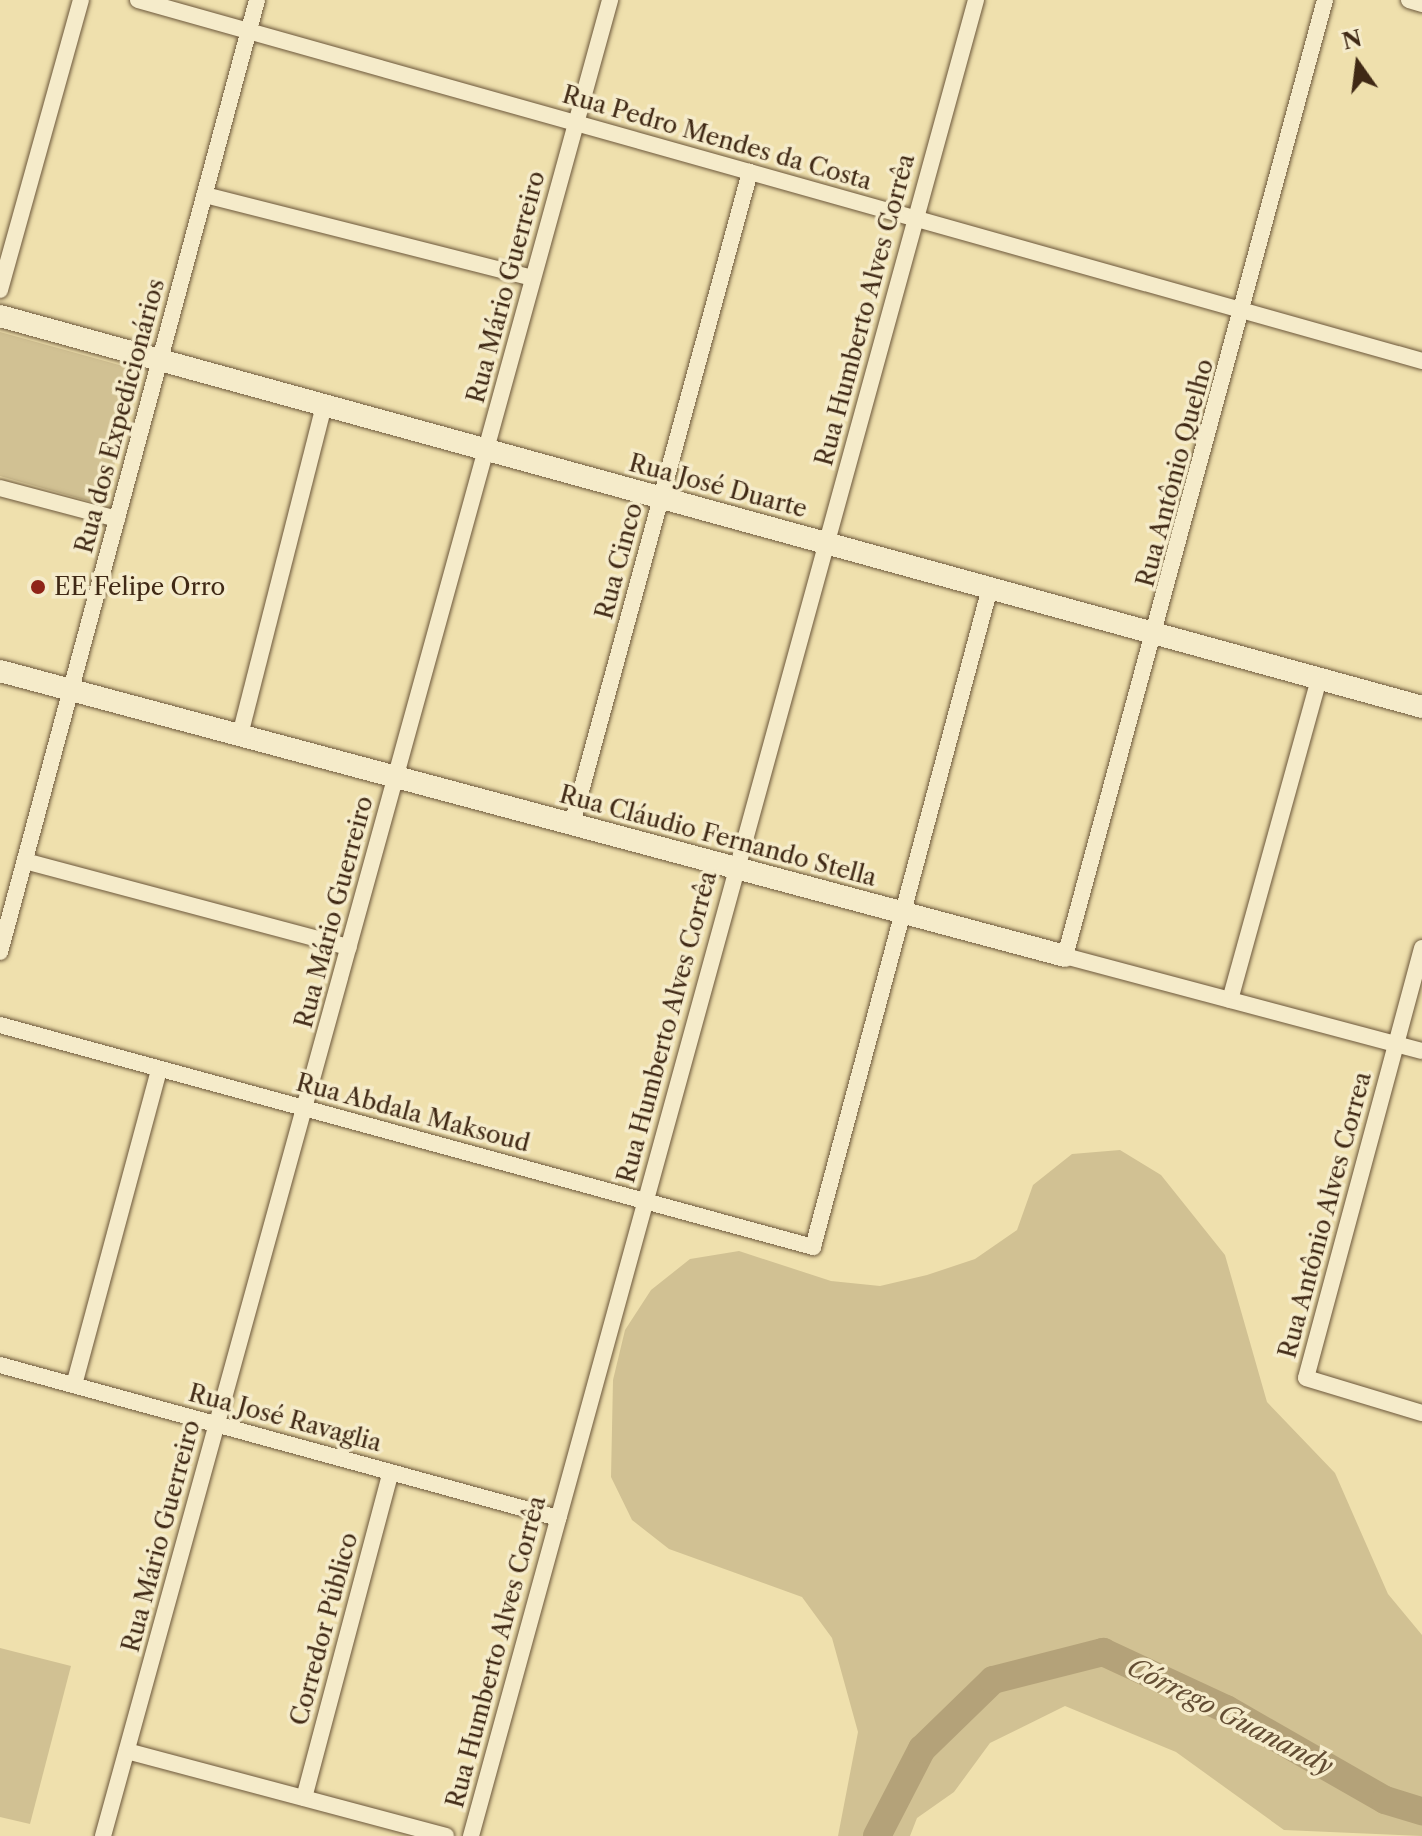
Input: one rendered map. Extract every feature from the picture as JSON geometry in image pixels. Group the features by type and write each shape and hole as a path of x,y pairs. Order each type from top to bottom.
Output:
{"street":[{"path":"0,290 81,0"},
{"name":"Rua Pedro Mendes da Costa","path":"138,0 1422,361"},
{"name":"Rua dos Expedicionários","path":"0,952 257,0"},
{"name":"Rua Mário Guerreiro","path":"103,1836 610,0"},
{"name":"Rua Humberto Alves Corrêa","path":"471,1836 643,1201 976,0"},
{"name":"Rua Antônio Quelho","path":"1065,956 1157,634 1325,0"},
{"path":"1409,0 1422,4"},
{"name":"Rua Cinco","path":"572,824 750,172"},
{"path":"205,195 533,278"},
{"name":"Rua José Duarte","path":"0,316 1422,707"},
{"path":"240,735 324,405"},
{"path":"0,488 117,519"},
{"path":"901,912 990,588"},
{"name":"Rua Cláudio Fernando Stella","path":"0,671 1422,1051"},
{"path":"1230,1000 1319,679"},
{"path":"25,861 349,947"},
{"name":"Rua Abdala Maksoud","path":"0,1025 813,1247 901,912"},
{"name":"Rua Antônio Alves Correa","path":"1422,948 1306,1378 1422,1413"},
{"path":"74,1385 159,1069"},
{"name":"Rua José Ravaglia","path":"0,1365 558,1518"},
{"name":"Corredor Público","path":"304,1798 391,1472"},
{"path":"127,1751 446,1836"}],"shaded area":[{"path":"0,332 141,371 103,505 0,476"},
{"path":"1120,1150 1161,1175 1225,1255 1267,1402 1335,1473 1388,1594 1422,1635 1422,1836 1284,1830 1176,1752 1065,1706 990,1743 954,1792 917,1818 910,1836 838,1836 858,1732 832,1638 802,1597 669,1549 632,1520 611,1477 613,1380 625,1330 651,1290 690,1259 739,1251 831,1281 880,1286 927,1275 975,1259 1017,1230 1033,1185 1072,1154"},
{"path":"0,1648 71,1666 30,1824 0,1817"}],"waterway":[{"name":"Córrego Guanandy","path":"877,1836 922,1749 993,1680 1103,1652 1226,1709 1385,1800 1422,1811"}],"place":[{"name":"EE Felipe Orro","path":"38,587"}]}
